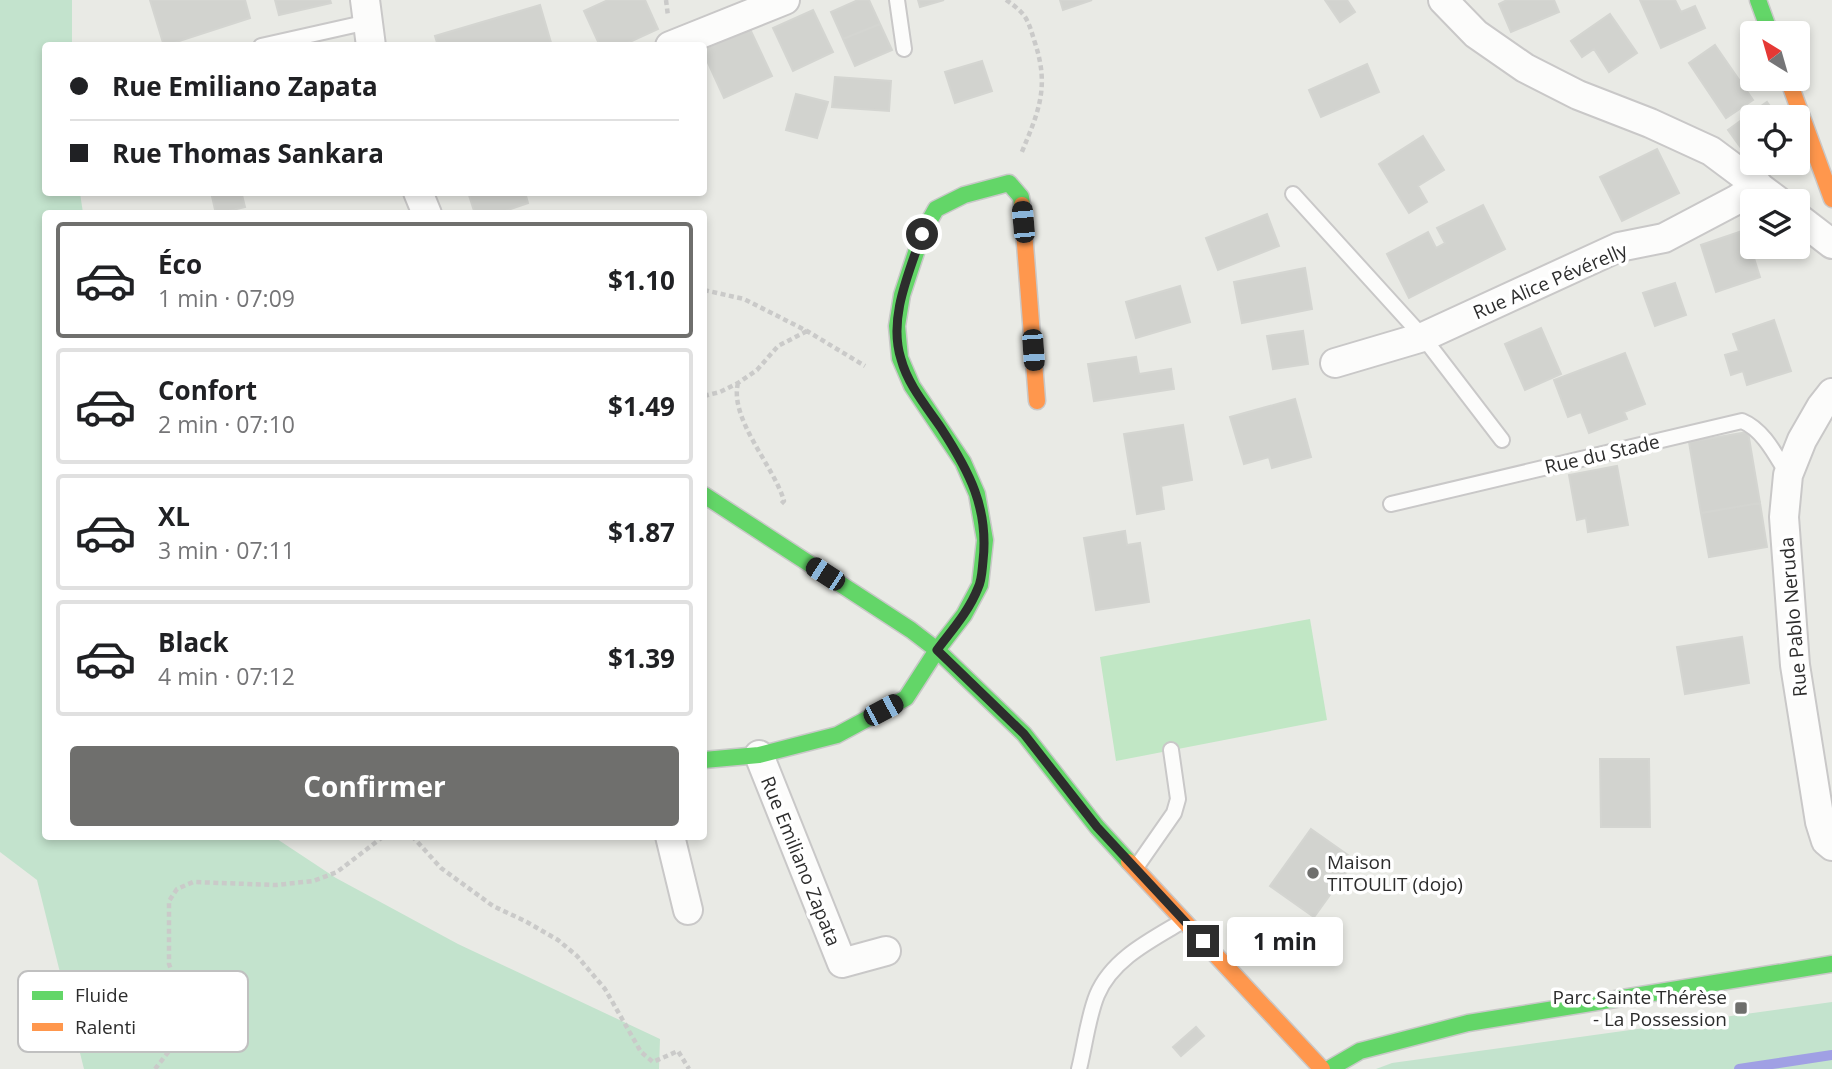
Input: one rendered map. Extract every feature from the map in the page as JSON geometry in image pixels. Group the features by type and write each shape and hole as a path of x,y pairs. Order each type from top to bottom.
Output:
{"street":[{"path":"680,42 785,0"},
{"name":"Rue Alice Pévérelly","path":"1443,0 1476,34 1525,68 1578,95 1650,123 1711,151 1763,189"},
{"path":"1758,0 1766,21"},
{"path":"1792,91 1832,200"},
{"path":"1009,183 1021,197 1037,401"},
{"name":"Rue Emiliano Zapata","path":"707,760 759,755 838,735 906,698 964,615 980,585 985,540 977,494 962,462 912,386 900,358 897,326 902,295 922,234 936,209 964,195 1009,183"},
{"name":"Rue Alice Pévérelly","path":"1335,363 1423,337 1619,247 1664,238 1740,199"},
{"path":"1810,227 1832,244"},
{"name":"Rue Pablo Neruda","path":"1832,393 1802,440 1788,475 1784,517 1795,665 1820,822 1826,841 1832,846"},
{"path":"707,497 911,630 937,650 1024,734 1097,827 1322,1069"},
{"name":"Rue Emiliano Zapata","path":"759,755 842,963 886,951"},
{"path":"671,840 688,910"},
{"path":"1329,1069 1360,1052 1468,1023 1832,964"},
{"path":"1416,1020 1468,1023"}],"lane":[{"path":"897,0 904,50"},
{"path":"274,42 368,14"},
{"path":"1293,194 1423,337 1502,440"},
{"name":"Rue du Stade","path":"1391,504 1742,421 1760,432 1788,475"},
{"path":"1135,868 1174,813 1177,796 1171,750"},
{"path":"1079,1069 1097,994 1112,971 1134,950 1184,920"}],"path":[{"path":"1006,0 1025,14 1043,71 1039,107 1009,183"},
{"path":"707,291 744,299 877,371 903,364"},
{"path":"707,395 720,393 738,383 757,370 778,346 807,331"},
{"path":"738,383 736,393 745,422 779,484 784,501 761,532"},
{"path":"171,971 169,964 169,901 177,889 193,882 276,885 313,881 337,872 379,840"},
{"path":"416,840 441,868 493,906 547,933 577,956 605,989 641,1052 653,1062 678,1051 689,1069"},
{"path":"155,1069 168,1052"}],"green space":[{"path":"0,0 72,0 72,42 42,42 42,196 80,196 83,210 42,210 42,840 279,840 336,878 458,944 660,1039 659,1069 84,1069 80,1052 248,1052 248,971 60,971 37,880 0,852"},
{"path":"1310,619 1327,720 1116,761 1100,657"},
{"path":"1832,1002 1832,1069 1376,1069 1392,1063"}],"building":[{"path":"150,0 245,0 250,18 176,42 163,42"},
{"path":"275,0 330,0 331,3 279,15"},
{"path":"608,0 645,0 658,29 630,42 598,42 584,11"},
{"path":"858,0 869,0 880,24 843,39 831,12"},
{"path":"918,0 944,0 920,7"},
{"path":"1060,0 1092,0 1063,10"},
{"path":"1325,0 1347,0 1355,12 1340,22"},
{"path":"1507,0 1554,0 1559,12 1511,32 1499,4"},
{"path":"1640,0 1675,0 1681,12 1695,6 1705,28 1661,48"},
{"path":"540,5 551,42 437,42 435,36"},
{"path":"813,10 833,52 793,71 773,28"},
{"path":"1610,14 1637,53 1609,72 1594,49 1582,57 1571,41"},
{"path":"880,24 892,50 855,66 843,39"},
{"path":"749,27 772,76 724,98 707,61 707,48"},
{"path":"1715,45 1740,81 1740,91 1747,91 1753,100 1740,105 1740,109 1726,118 1689,63"},
{"path":"982,61 992,91 955,103 945,72"},
{"path":"1367,64 1379,92 1321,117 1309,90"},
{"path":"835,77 891,81 889,111 832,107"},
{"path":"796,94 828,102 817,138 786,130"},
{"path":"1740,121 1740,147 1728,130"},
{"path":"1423,136 1444,170 1418,186 1427,202 1409,213 1379,164"},
{"path":"1657,149 1679,193 1622,221 1600,177"},
{"path":"212,196 242,196 245,207 215,210"},
{"path":"469,196 526,196 528,203 508,210 474,210"},
{"path":"1483,205 1505,249 1409,298 1387,254 1428,232 1436,248 1445,243 1437,228"},
{"path":"1267,214 1279,246 1218,270 1206,238"},
{"path":"1740,232 1740,259 1754,259 1760,277 1716,292 1701,245"},
{"path":"1305,268 1312,309 1242,323 1234,282"},
{"path":"1675,283 1686,315 1655,326 1643,293"},
{"path":"1180,286 1190,322 1136,338 1126,302"},
{"path":"1774,320 1791,371 1747,385 1743,371 1731,375 1725,355 1739,351 1733,334"},
{"path":"1541,328 1561,374 1525,390 1505,344"},
{"path":"1303,331 1308,364 1273,369 1267,336"},
{"path":"1625,353 1645,404 1624,412 1627,419 1589,433 1581,412 1568,417 1554,380"},
{"path":"1136,357 1139,374 1171,369 1174,389 1094,401 1088,364"},
{"path":"1295,399 1311,457 1272,468 1269,457 1244,464 1230,417"},
{"path":"1183,425 1192,480 1161,486 1164,509 1137,514 1124,434"},
{"path":"1748,432 1760,503 1701,513 1689,442"},
{"path":"1617,466 1628,525 1588,532 1586,518 1577,520 1569,475"},
{"path":"1760,503 1767,547 1709,557 1701,513"},
{"path":"1125,531 1127,545 1140,543 1149,602 1096,610 1084,538"},
{"path":"1742,637 1749,683 1685,694 1677,647"},
{"path":"1600,759 1649,759 1650,827 1601,827"},
{"name":"Maison TITOULIT (dojo)","path":"1311,829 1355,860 1314,917 1270,886"},
{"path":"1196,1027 1204,1036 1181,1056 1173,1047"}],"waterway":[{"path":"1739,1069 1832,1055"}],"traffic: fast":[{"path":"1758,0 1766,21"},
{"path":"707,760 759,755 837,735 906,698 964,615 980,585 985,540 977,494 963,462 912,386 900,358 897,326 902,295 922,234 936,209 964,195 1009,183 1021,197 1022,205"},
{"path":"707,497 911,630 937,650 1024,734 1097,827 1129,862"},
{"path":"1329,1069 1360,1051 1468,1023 1832,964"}],"traffic: slow":[{"path":"1792,91 1832,199"},
{"path":"1022,205 1037,401"},
{"path":"1129,862 1322,1069"}],"place":[{"name":"Maison TITOULIT (dojo)","path":"1313,873"},
{"name":"Parc Sainte Thérèse - La Possession","path":"1741,1008"}],"route":[{"path":"922,234 902,295 897,326 900,358 912,386 962,462 977,494 985,540 980,585 964,615 937,650 1024,734 1097,827 1203,941"}]}
